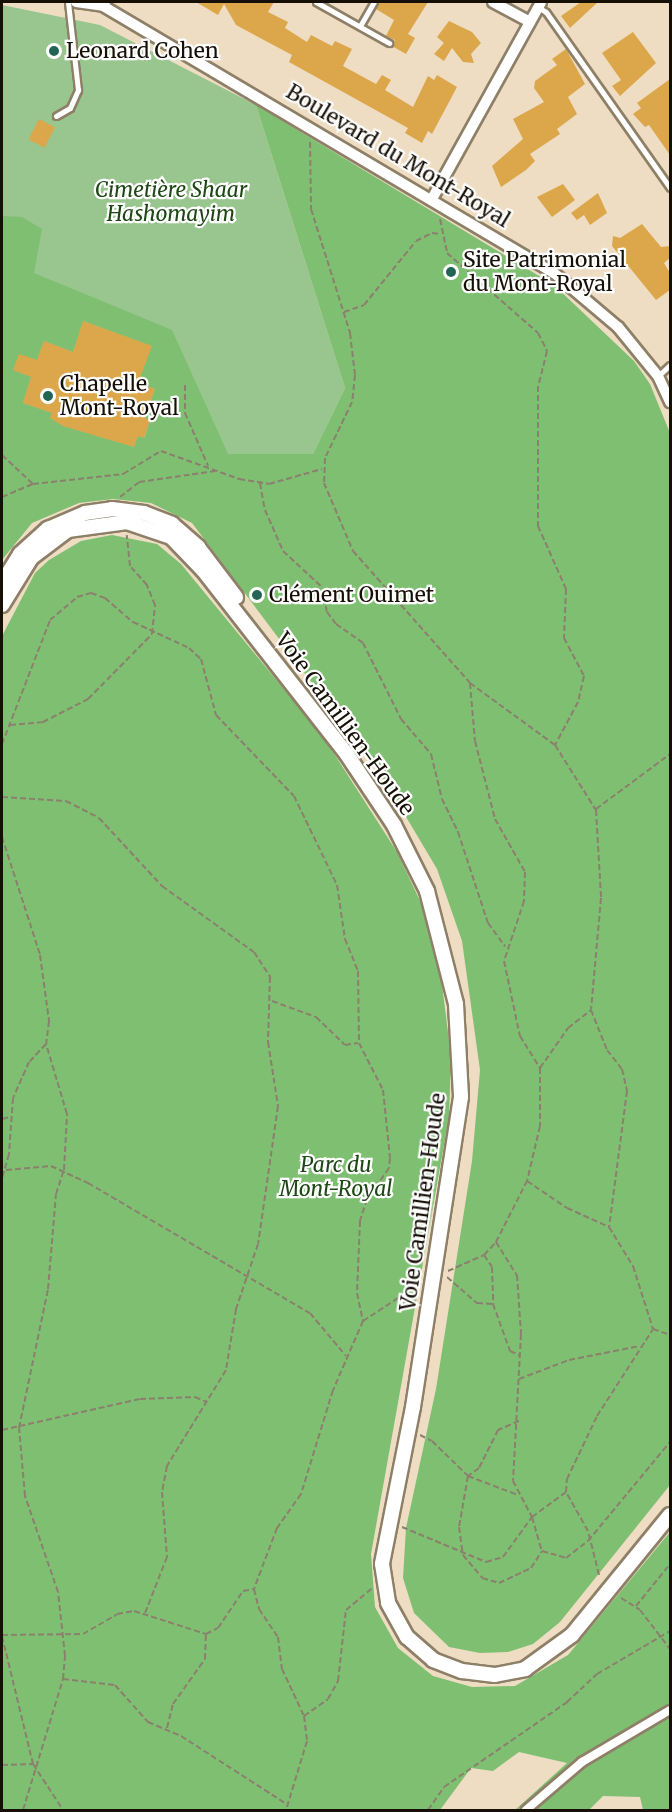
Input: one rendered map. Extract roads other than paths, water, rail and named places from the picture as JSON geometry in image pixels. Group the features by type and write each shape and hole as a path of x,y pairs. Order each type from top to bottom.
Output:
{"street":[{"path":"76,2 104,4"},
{"path":"493,2 530,22"},
{"name":"Boulevard du Mont-Royal","path":"104,4 554,273 618,327 658,376 670,402"},
{"path":"432,199 539,4"},
{"name":"Voie Camillien-Houde","path":"2,583 20,554 48,529 85,513 112,509 160,518 198,547 381,792 424,867 451,946 467,1048 466,1119 384,1549 383,1583 402,1629 433,1660 471,1674 515,1672 561,1647 670,1515"},
{"name":"Voie Camillien-Houde","path":"2,605 23,568 59,535 95,523 127,522 171,537 203,570 374,793 427,891 456,1004 462,1082 438,1275 415,1433 396,1525 390,1574 407,1623 443,1655 500,1666 531,1657 564,1633 670,1502"},
{"path":"526,1810 582,1762 670,1710"}],"lane":[{"path":"56,116 70,108 78,90 68,2"},
{"path":"316,2 389,42"},
{"path":"360,26 374,2"},
{"path":"539,4 670,188"},
{"path":"658,376 670,365"}],"place":[{"name":"Leonard Cohen","path":"54,51"},
{"name":"Site Patrimonial du Mont-Royal","path":"451,272"},
{"name":"Chapelle Mont-Royal","path":"48,396"},
{"name":"Clément Ouimet","path":"257,595"}],"park label":[{"name":"Cimetière Shaar Hashomayim","path":"171,202"},
{"name":"Parc du Mont-Royal","path":"336,1177"}]}
